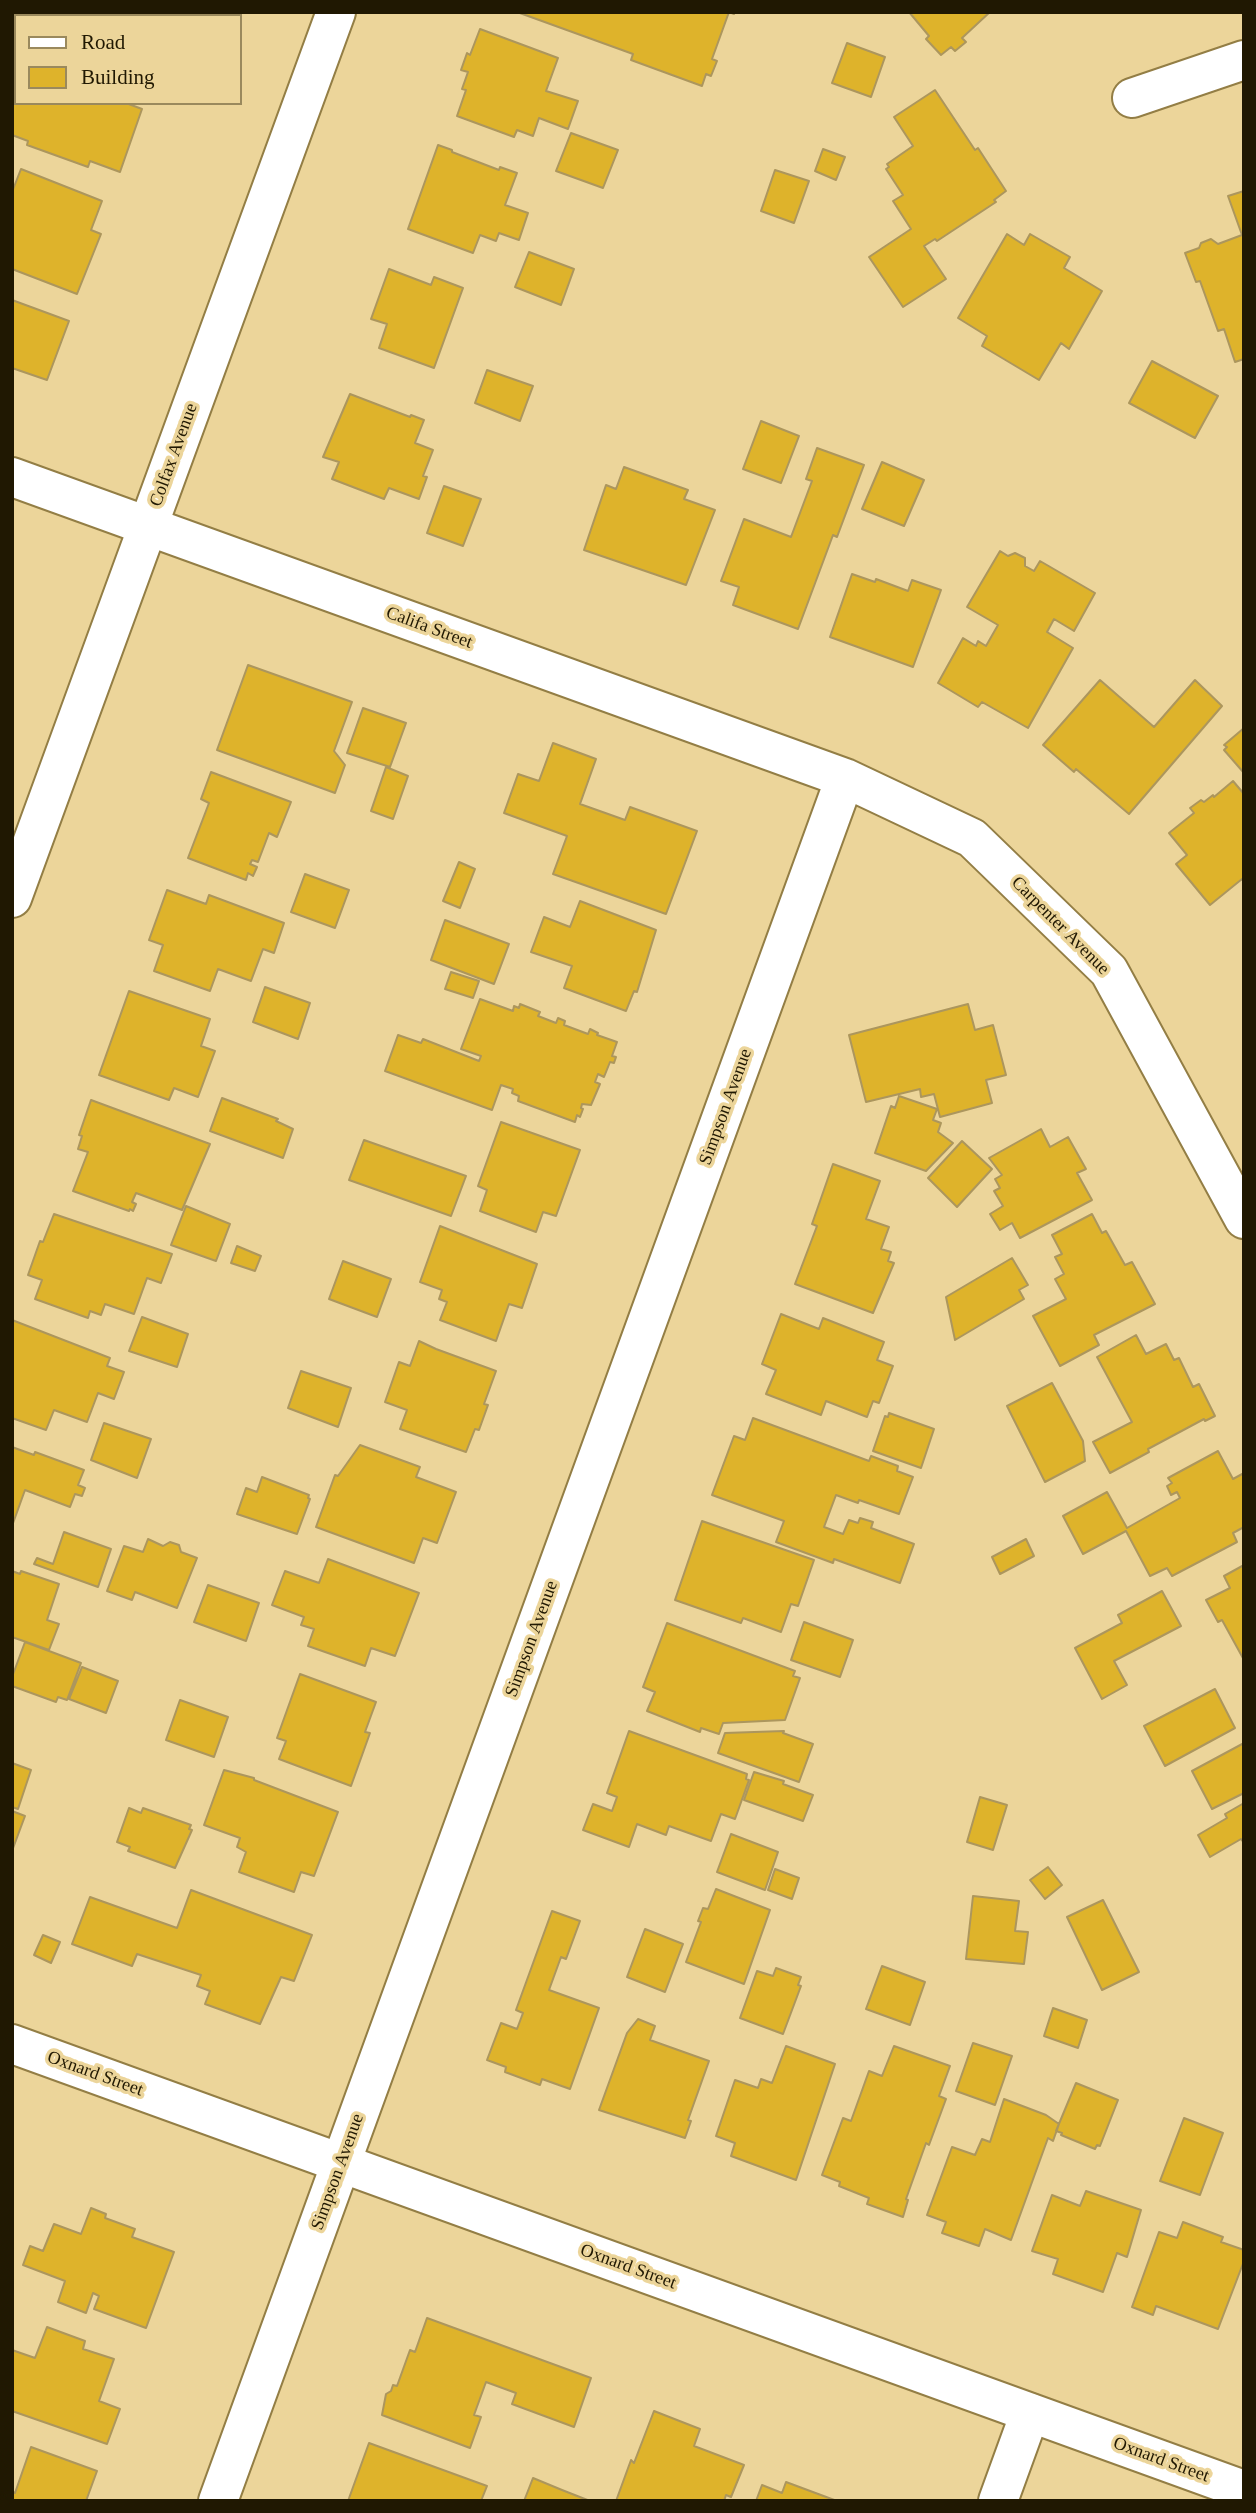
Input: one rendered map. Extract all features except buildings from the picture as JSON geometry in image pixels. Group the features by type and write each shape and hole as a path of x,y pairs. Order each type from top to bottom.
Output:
{"street":[{"name":"Colfax Avenue","path":"12,898 336,12"},
{"path":"1132,98 1244,60"},
{"name":"Califa Street","path":"12,477 845,778"},
{"name":"Carpenter Avenue","path":"845,778 972,838 1109,971 1244,1219"},
{"name":"Simpson Avenue","path":"218,2501 845,778"},
{"name":"Oxnard Street","path":"12,2044 1244,2490"},
{"path":"998,2501 1030,2413"}]}
